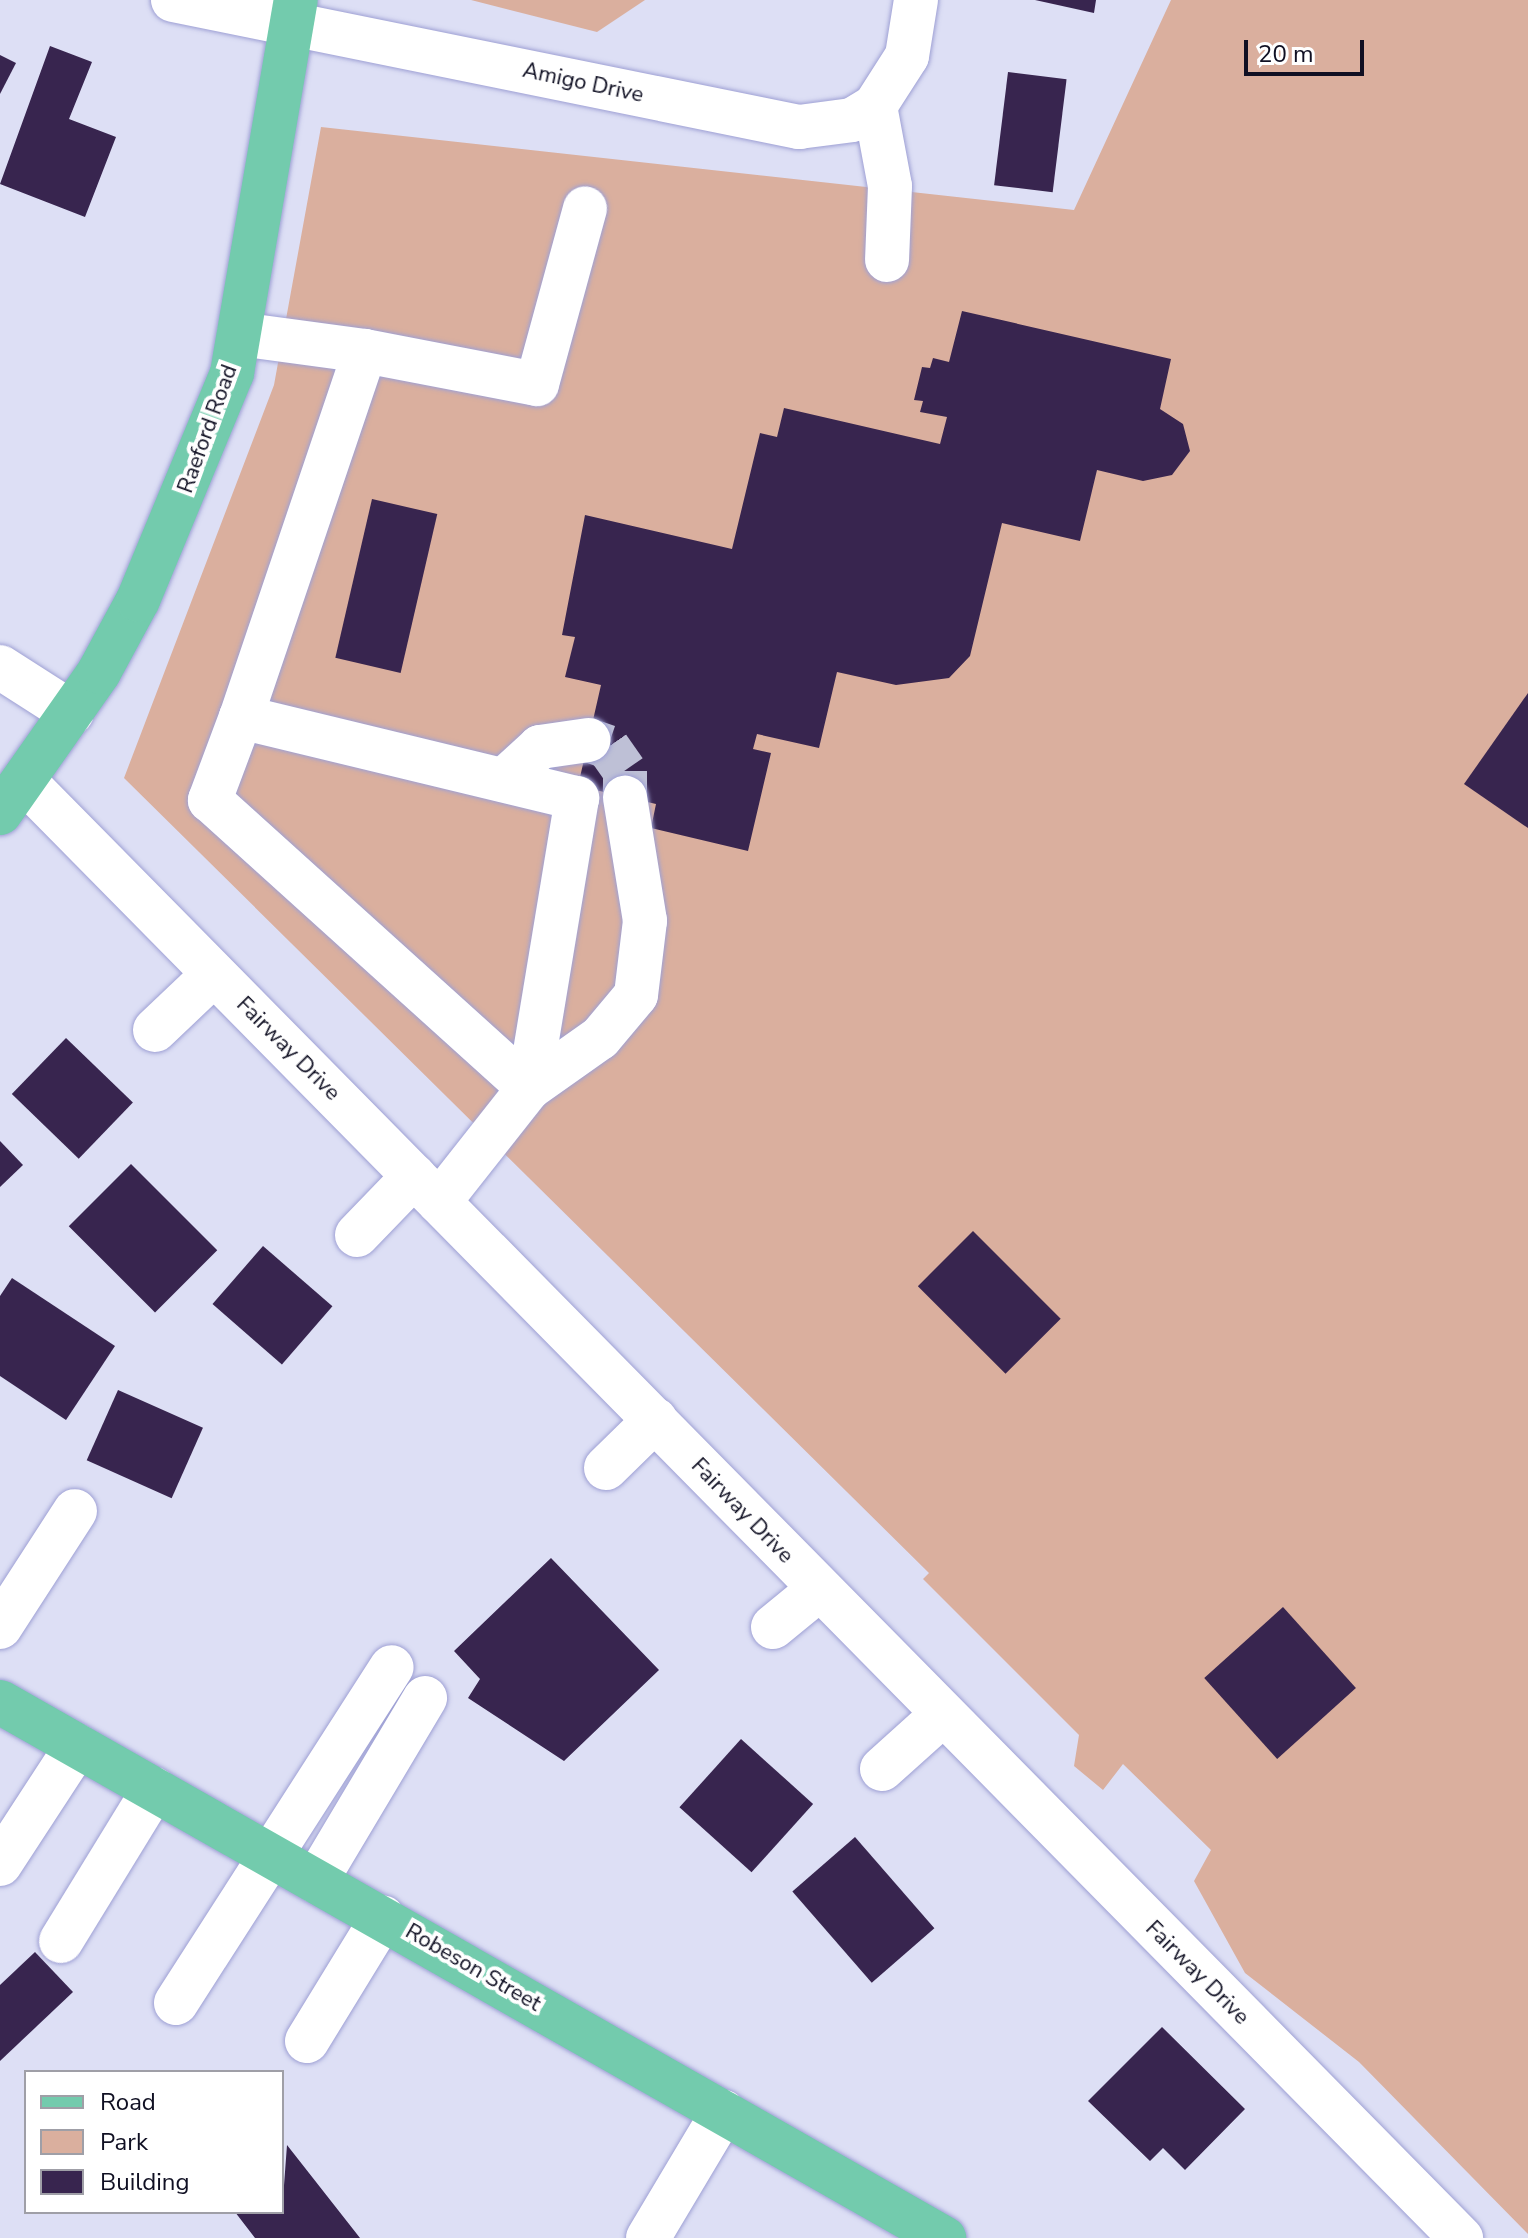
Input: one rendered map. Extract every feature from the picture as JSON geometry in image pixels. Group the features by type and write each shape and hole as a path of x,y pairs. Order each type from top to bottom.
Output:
{"main road":[{"name":"Raeford Road","path":"13,798 72,713 138,600 194,476 239,334 294,12"},
{"name":"Robeson Street","path":"0,1702 944,2238"}],"street":[{"name":"Amigo Drive","path":"173,0 294,12 799,127 852,120 875,106"},
{"path":"887,260 890,186 875,106 907,56 916,0"},
{"path":"239,334 365,351 537,384 585,208"},
{"path":"365,351 210,800 529,1088"},
{"path":"0,667 72,713"},
{"path":"241,717 577,798 625,803 645,921 636,995 600,1038 529,1088 427,1189 357,1235"},
{"path":"504,780 540,747 588,740"},
{"name":"Fairway Drive","path":"13,798 214,974 655,1420 818,1590 1461,2238"},
{"path":"529,1088 577,798"},
{"path":"155,1030 214,974"},
{"path":"606,1468 655,1420"},
{"path":"0,1627 75,1511"},
{"path":"773,1627 818,1590"},
{"path":"176,2003 392,1667"},
{"path":"316,1881 425,1698"},
{"path":"882,1769 942,1715"},
{"path":"0,1864 77,1746"},
{"path":"61,1941 154,1789"},
{"path":"307,2041 383,1917"},
{"path":"648,2238 723,2112"}],"green space":[{"path":"471,0 645,0 597,32"},
{"path":"1171,0 1528,0 1528,2234 1359,2062 1245,1973 1194,1881 1211,1850 1123,1764 1103,1790 1074,1766 1079,1735 923,1579 929,1573 124,778 274,385 321,127 1074,210"}],"building":[{"path":"1035,0 1096,0 1094,13"},
{"path":"50,46 92,62 69,119 116,137 85,217 0,184"},
{"path":"0,55 16,63 0,94"},
{"path":"1008,72 1067,79 1053,192 994,185"},
{"path":"962,311 1171,359 1160,409 1183,424 1190,451 1172,475 1143,481 1097,470 1080,541 1002,523 970,656 949,678 896,685 837,672 819,748 757,734 753,749 771,753 748,851 651,828 656,804 578,786 601,685 565,677 575,637 562,635 585,515 732,549 760,433 777,437 784,408 940,444 947,417 920,412 923,401 914,400 922,367 930,368 933,358 949,362"},
{"path":"372,499 437,514 401,673 335,658"},
{"path":"1528,693 1528,828 1464,784"},
{"path":"66,1038 133,1103 79,1159 12,1094"},
{"path":"0,1141 23,1165 0,1187"},
{"path":"131,1164 217,1250 155,1312 69,1226"},
{"path":"973,1231 1061,1319 1006,1374 918,1286"},
{"path":"263,1246 332,1306 282,1364 212,1304"},
{"path":"12,1278 115,1346 66,1420 0,1376 0,1296"},
{"path":"118,1390 203,1428 172,1498 87,1460"},
{"path":"551,1558 659,1670 564,1761 468,1698 480,1679 454,1651"},
{"path":"1283,1607 1356,1688 1277,1759 1204,1678"},
{"path":"741,1739 813,1804 752,1872 679,1807"},
{"path":"855,1837 934,1928 872,1983 792,1891"},
{"path":"35,1952 73,1992 0,2061 0,1985"},
{"path":"1162,2027 1245,2109 1185,2170 1163,2148 1150,2161 1088,2101"},
{"path":"287,2145 360,2238 255,2238 237,2214 284,2214"}],"tunnel":[{"path":"588,740 608,747 625,771 625,798"}]}
